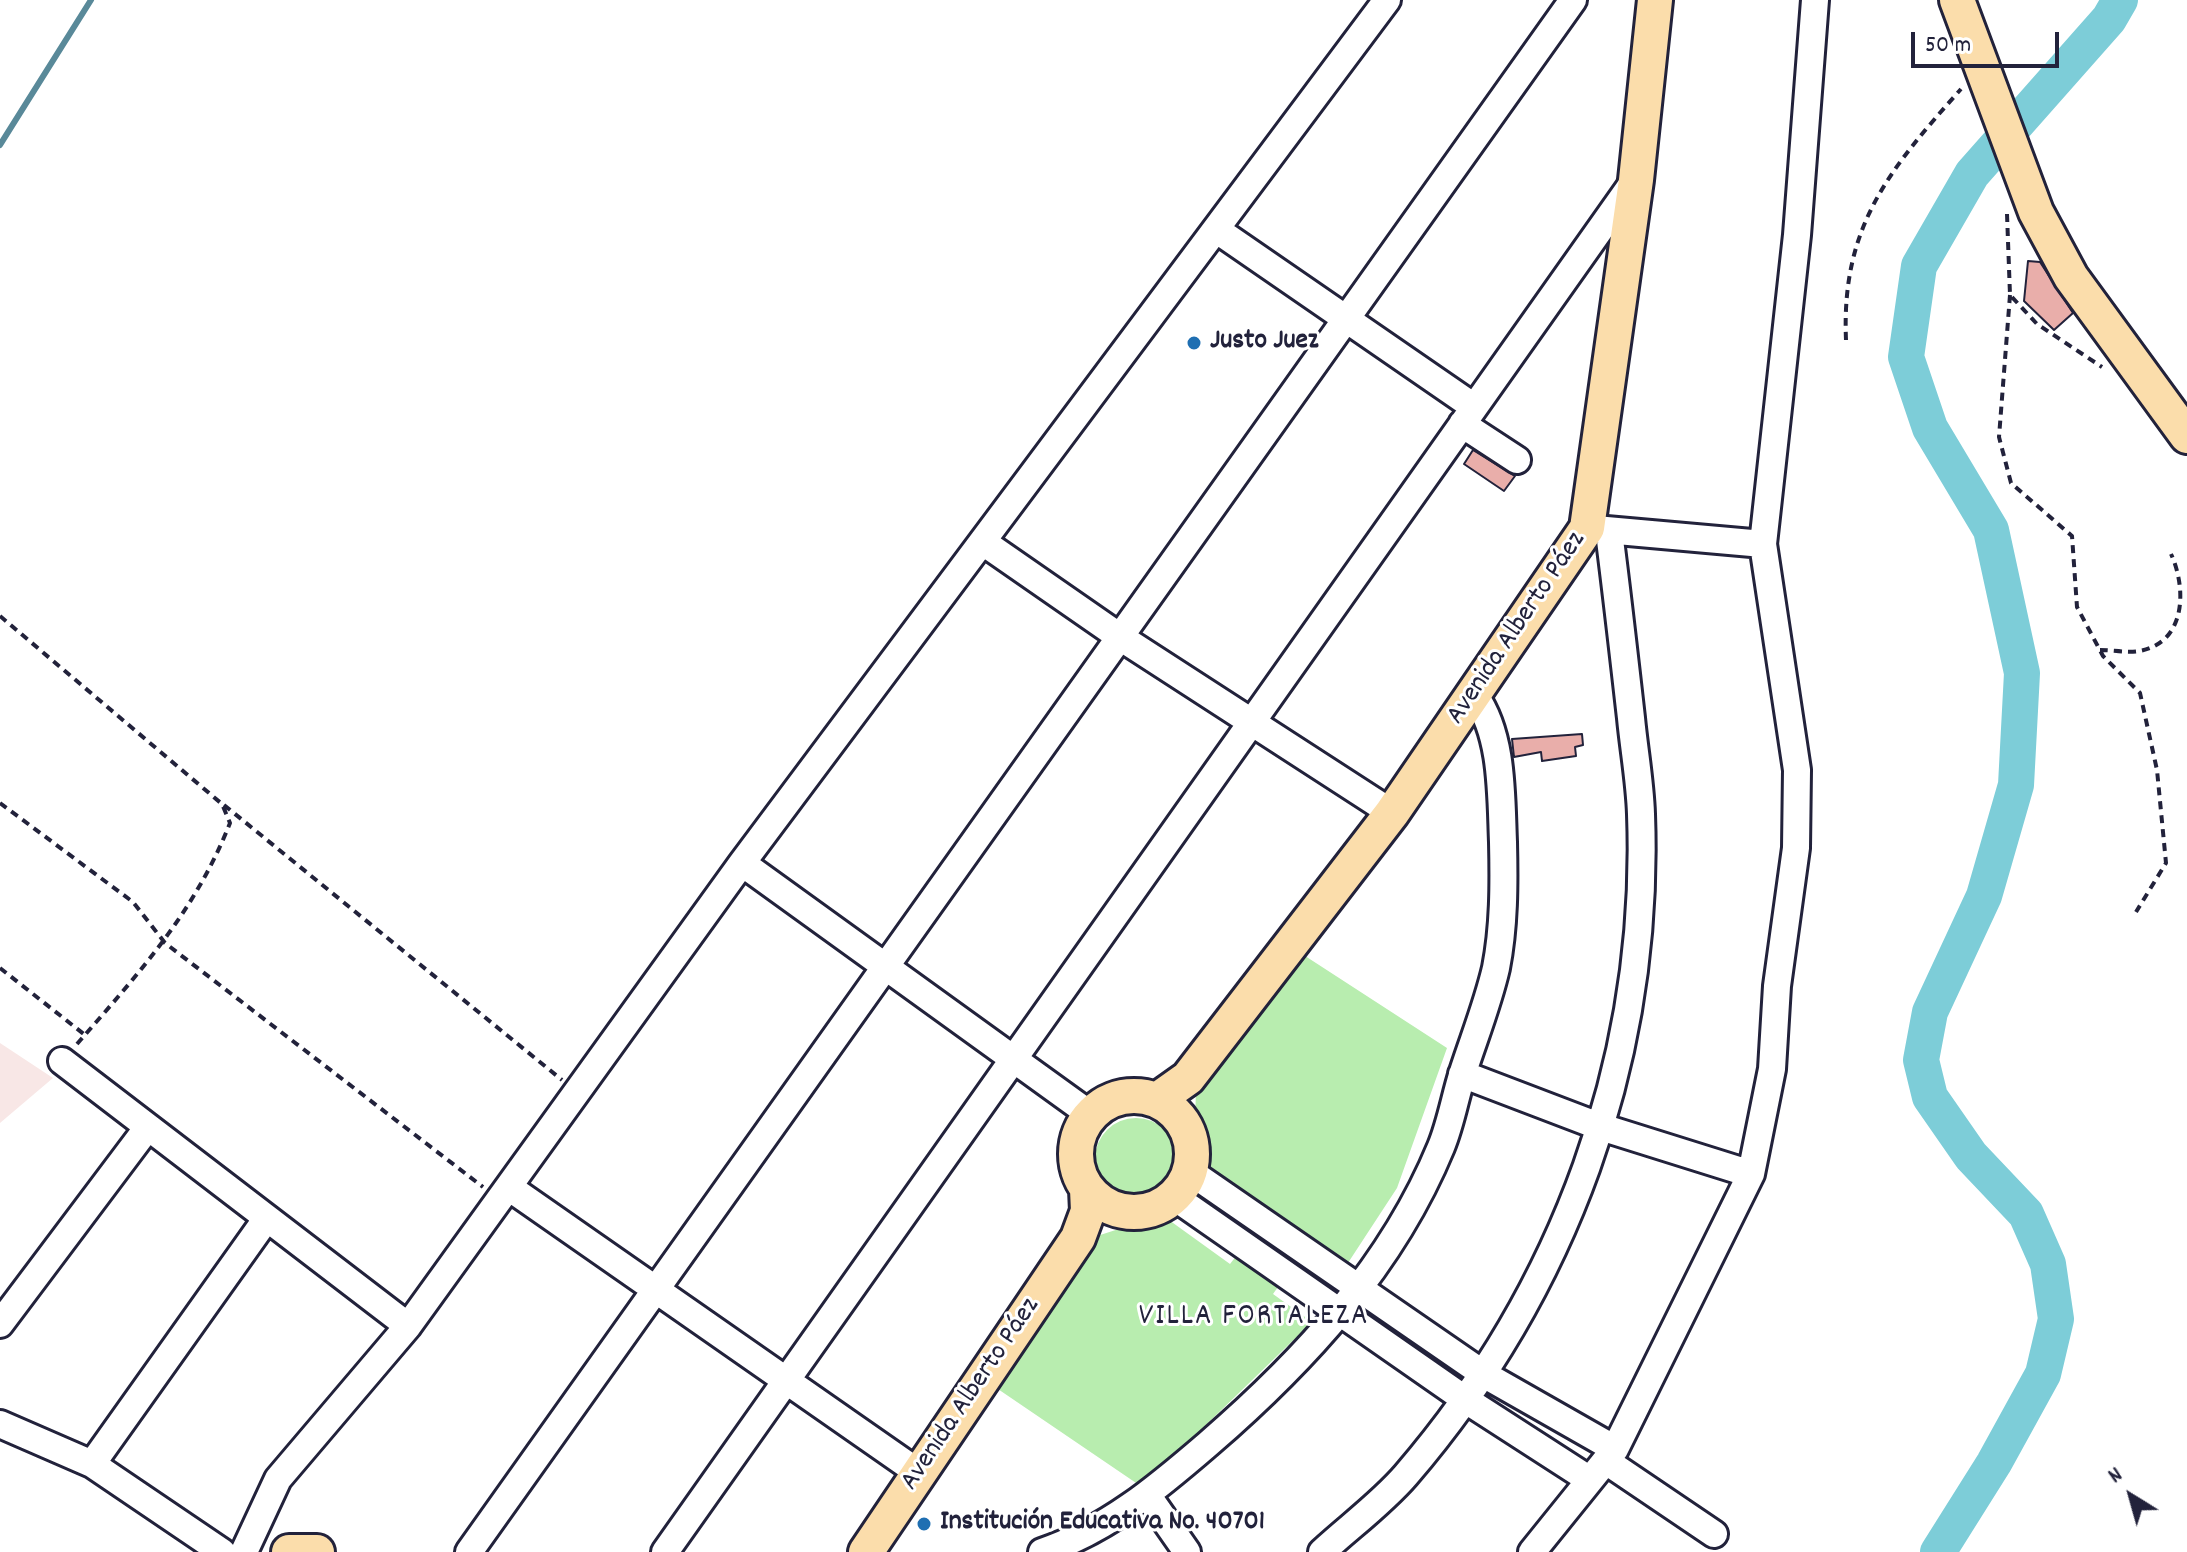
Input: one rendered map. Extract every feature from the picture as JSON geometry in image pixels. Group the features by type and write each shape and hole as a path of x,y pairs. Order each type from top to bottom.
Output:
{"main road":[{"name":"Avenida Alberto Páez","path":"1168,1109 1188,1078 1392,813 1598,530 1655,0"},
{"path":"1957,0 2036,212 2071,277 2187,436"},
{"path":"1140,1096 1168,1109 1190,1143 1181,1184 1149,1209 1123,1211 1103,1203 1087,1189 1078,1171 1076,1151 1080,1132 1091,1115 1105,1103 1122,1097 1140,1096"},
{"name":"Avenida Alberto Páez","path":"866,1552 1078,1238 1088,1211 1087,1189"},
{"name":"Avenida Alberto Páez","path":"1078,1238 1101,1221 1123,1211"},
{"path":"289,1552 317,1552"}],"street":[{"path":"244,1552 278,1479 408,1326 742,863 1387,0"},
{"path":"1532,1552 1604,1463 1751,1174 1772,1069 1777,986 1796,848 1797,770 1763,544 1797,235 1815,0"},
{"path":"469,1552 1347,318 1567,2"},
{"path":"665,1552 1636,180"},
{"path":"1217,230 1347,318 1468,415 1517,460"},
{"path":"1322,1552 1404,1477 1485,1375 1543,1271 1574,1203 1601,1127 1629,1013 1640,914 1641,812 1598,530 1763,544"},
{"path":"983,542 1120,637 1392,813"},
{"path":"1042,1552 1103,1526 1148,1496 1309,1352 1396,1237 1441,1146 1496,968 1505,892 1495,745 1488,715 1475,696"},
{"path":"742,863 1091,1115"},
{"path":"62,1061 408,1326"},
{"path":"1462,1074 1601,1127 1751,1174"},
{"path":"0,1324 148,1127"},
{"path":"1181,1184 1340,1313 1466,1400 1604,1463"},
{"path":"1181,1184 1357,1288 1485,1375 1604,1463 1714,1534"},
{"path":"505,1194 656,1288 919,1473"},
{"path":"92,1464 267,1218"},
{"path":"0,1424 92,1464 222,1552"},
{"path":"1148,1496 1187,1552"}],"path":[{"path":"1846,340 1844,299 1868,210 1898,161 1982,66"},
{"path":"2006,203 2010,295 1999,437 2011,483 2072,536 2077,607 2100,650 2140,693 2157,770 2166,863 2136,912"},
{"path":"2010,295 2037,324 2104,369"},
{"path":"2100,650 2139,651 2168,638 2182,613 2181,572 2171,554"},
{"path":"0,616 222,804 578,1093"},
{"path":"0,803 133,902 165,943 505,1194"},
{"path":"62,1061 165,943 213,865 230,823 222,804"},
{"path":"0,968 85,1035"}],"shaded area":[{"path":"0,1043 53,1078 0,1123"}],"green space":[{"path":"1299,952 1447,1048 1397,1188 1344,1269 1202,1181 1195,1122 1196,1090"},
{"path":"1136,1118 1152,1121 1165,1130 1174,1143 1177,1159 1174,1175 1165,1188 1152,1197 1136,1200 1120,1197 1107,1188 1098,1175 1095,1159 1098,1143 1107,1130 1120,1121"},
{"path":"1162,1215 1230,1264 1237,1255 1278,1287 1273,1294 1312,1322 1142,1487 992,1385 1094,1237"}],"building":[{"path":"2028,261 2040,262 2073,313 2054,330 2024,301"},
{"path":"1473,450 1515,476 1504,491 1464,464"},
{"path":"1582,734 1583,745 1575,747 1576,756 1542,761 1541,752 1514,757 1512,739"}],"waterway":[{"path":"0,145 91,0"},
{"path":"1938,1552 1994,1463 2043,1374 2056,1319 2048,1264 2026,1214 1971,1156 1930,1097 1921,1060 1930,1012 1984,896 2016,785 2022,673 1991,530 1930,428 1906,357 1919,266 1972,174 2109,19 2120,0"}],"place":[{"name":"Justo Juez","path":"1194,343"},
{"name":"Institución Educativa No. 40701","path":"924,1524"}],"district":[{"name":"VILLA FORTALEZA","path":"1254,1319"}]}
